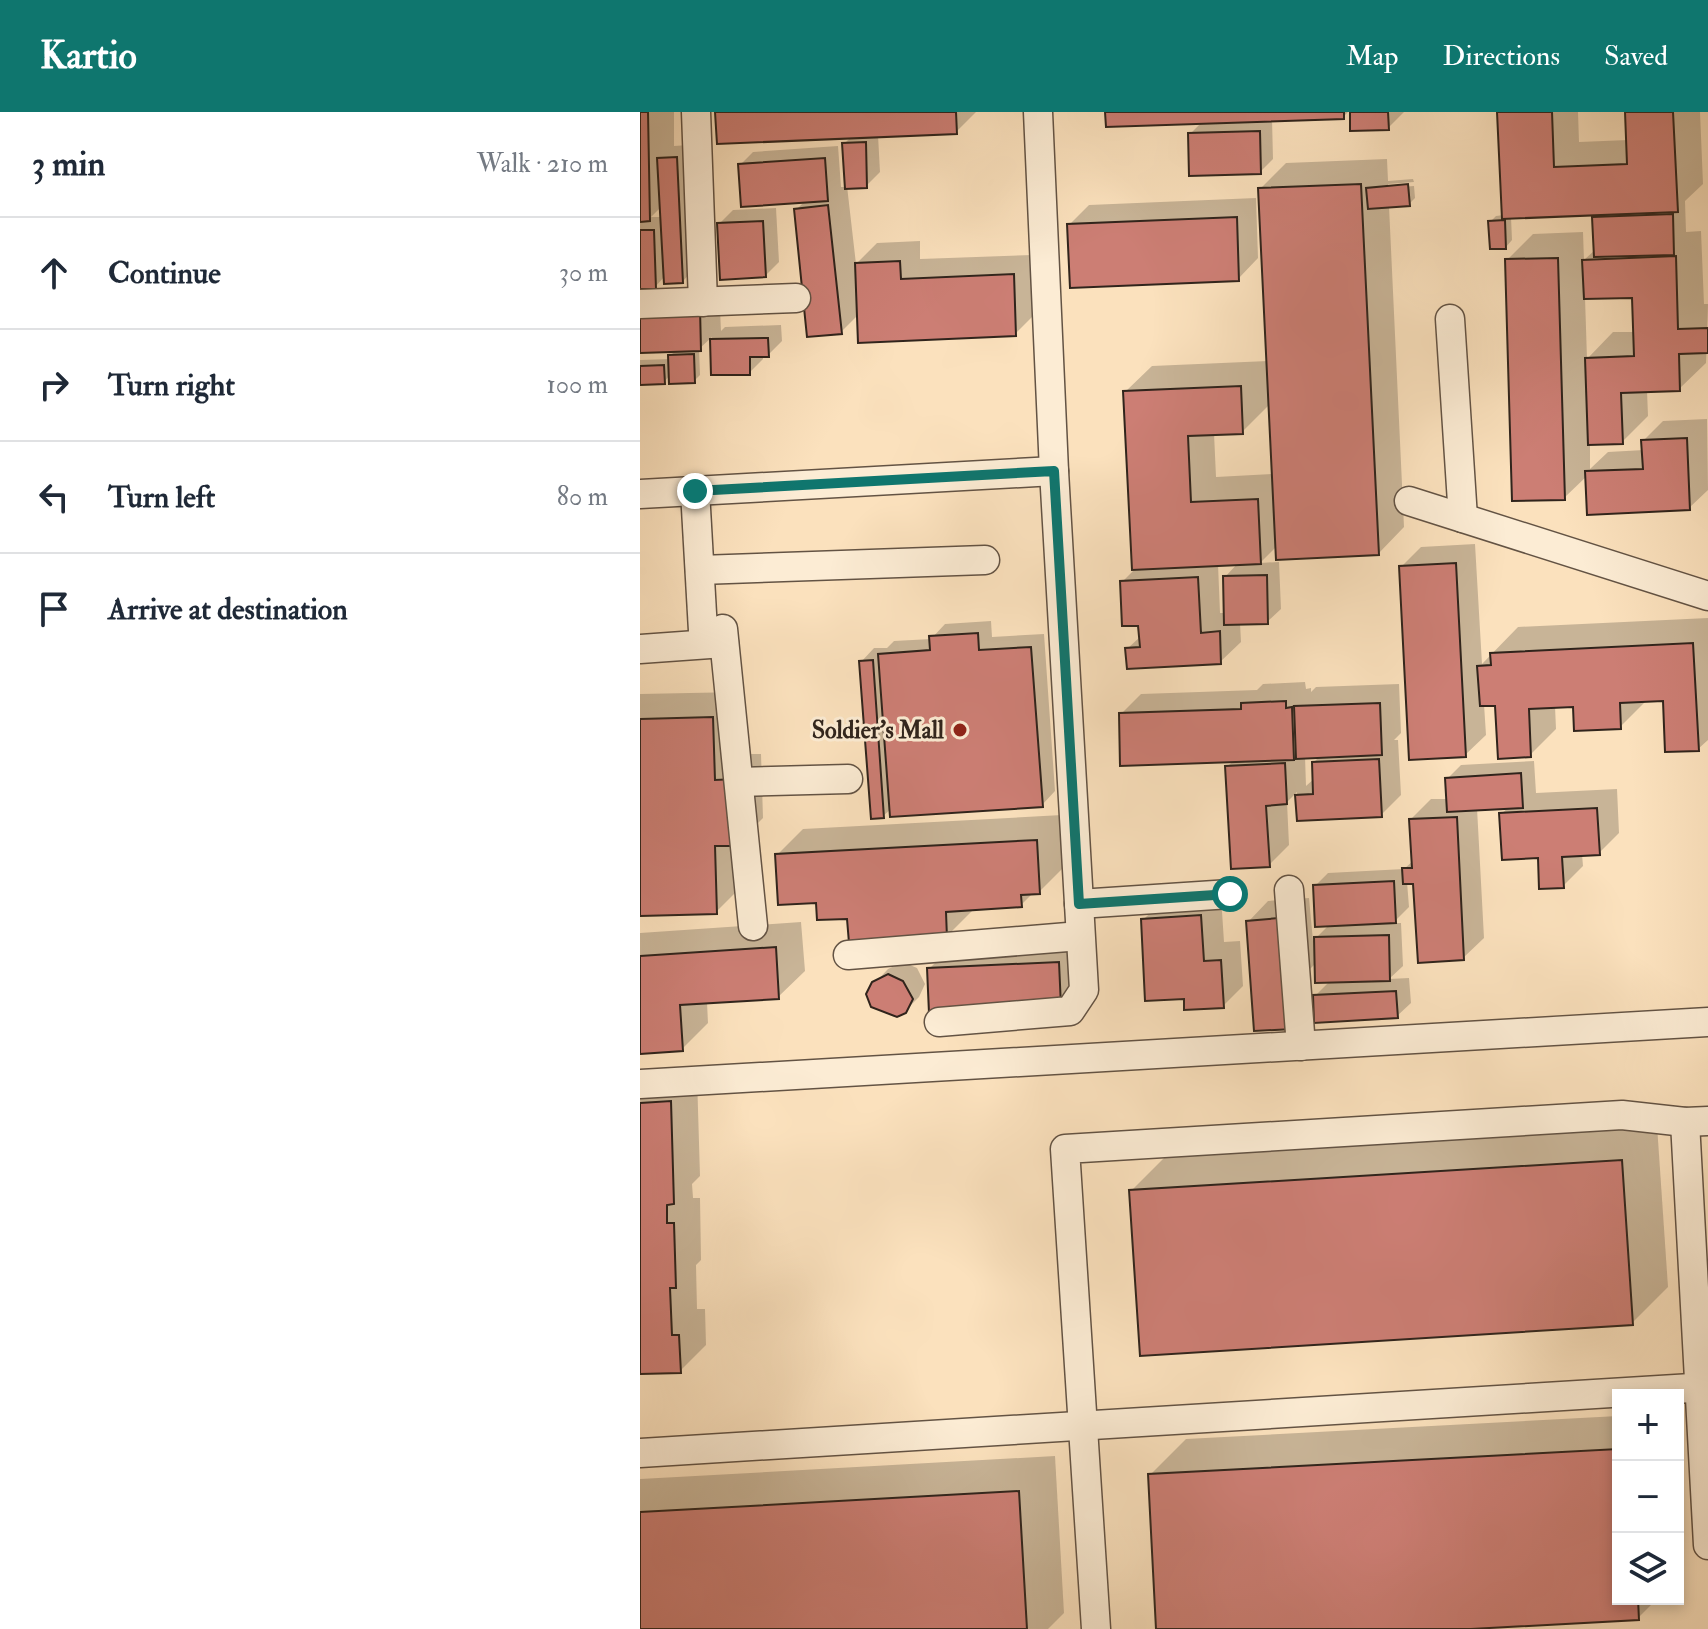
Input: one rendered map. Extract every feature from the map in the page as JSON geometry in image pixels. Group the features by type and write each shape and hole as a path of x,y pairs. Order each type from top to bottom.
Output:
{"street":[{"path":"696,112 703,302"},
{"path":"939,1022 1070,1011 1084,990 1054,471 1038,112"},
{"path":"640,304 796,298"},
{"path":"1450,319 1463,518"},
{"path":"640,494 1054,471"},
{"path":"695,491 700,570 717,634 739,782 753,926"},
{"path":"1409,501 1708,596"},
{"path":"700,570 985,560"},
{"path":"640,649 717,634"},
{"path":"739,782 848,779"},
{"path":"1289,890 1301,1046"},
{"path":"1079,904 1230,894"},
{"path":"848,955 1080,936"},
{"path":"640,1084 1708,1022"},
{"path":"1096,1629 1065,1149 1622,1115 1696,1121 1708,1545"},
{"path":"640,1453 1703,1387"}],"building":[{"path":"640,112 648,112 650,221 640,222"},
{"path":"715,112 956,112 957,134 717,144"},
{"path":"1105,112 1344,112 1344,119 1106,127"},
{"path":"1350,112 1388,112 1389,130 1350,131"},
{"path":"1497,112 1552,112 1554,167 1627,164 1625,112 1673,112 1678,212 1502,219"},
{"path":"1260,131 1261,174 1189,176 1188,133"},
{"path":"866,142 867,188 845,189 842,143"},
{"path":"677,157 683,283 664,284 657,158"},
{"path":"825,158 828,201 741,207 738,164"},
{"path":"1361,184 1379,555 1276,560 1258,188"},
{"path":"1408,184 1410,206 1368,209 1366,188"},
{"path":"828,205 842,334 807,337 794,209"},
{"path":"1673,214 1674,255 1594,257 1592,217"},
{"path":"1237,217 1239,281 1070,288 1067,224"},
{"path":"1505,220 1506,249 1490,249 1488,221"},
{"path":"763,221 766,277 720,280 717,223"},
{"path":"640,230 654,230 656,289 640,289"},
{"path":"1676,256 1678,329 1708,328 1708,353 1679,354 1680,391 1621,393 1623,444 1588,445 1585,358 1634,356 1632,298 1584,299 1582,260"},
{"path":"1558,258 1565,500 1512,501 1505,259"},
{"path":"900,261 901,279 1014,274 1016,336 858,343 855,263"},
{"path":"700,308 701,351 640,353 640,310"},
{"path":"768,338 769,357 750,357 750,375 711,375 710,339"},
{"path":"694,354 695,383 669,384 668,355"},
{"path":"664,365 665,384 640,385 640,366"},
{"path":"1241,386 1243,434 1188,436 1191,502 1258,499 1261,564 1132,570 1123,391"},
{"path":"1687,438 1690,510 1587,515 1585,471 1643,469 1641,440"},
{"path":"1456,563 1466,757 1409,760 1399,566"},
{"path":"1267,575 1268,624 1224,625 1223,576"},
{"path":"1198,577 1201,633 1220,631 1221,664 1127,669 1125,648 1140,647 1138,626 1122,626 1120,581"},
{"name":"Soldier's Mall","path":"978,633 979,650 1031,647 1043,807 890,817 878,654 930,650 929,636"},
{"path":"1693,643 1699,751 1665,752 1663,701 1620,703 1621,729 1574,731 1573,707 1529,709 1531,757 1498,759 1495,706 1480,706 1477,666 1491,665 1490,653"},
{"path":"873,660 884,818 871,819 859,661"},
{"path":"1286,701 1286,708 1292,707 1294,760 1120,766 1119,713 1241,709 1241,703"},
{"path":"1380,703 1382,755 1296,759 1294,706"},
{"path":"713,717 715,780 736,779 738,846 715,846 717,914 640,916 640,719"},
{"path":"1379,759 1382,817 1297,821 1295,795 1313,794 1312,762"},
{"path":"1285,763 1287,804 1266,806 1270,867 1231,869 1225,766"},
{"path":"1521,773 1523,808 1447,812 1445,778"},
{"path":"1597,808 1600,855 1562,857 1564,888 1539,889 1538,858 1502,860 1499,813"},
{"path":"1457,817 1464,960 1418,963 1413,884 1403,884 1402,868 1412,868 1409,819"},
{"path":"1037,840 1040,894 1021,895 1022,907 946,912 947,938 849,943 847,919 817,920 816,903 778,905 775,854"},
{"path":"1394,881 1396,923 1315,927 1313,885"},
{"path":"1201,915 1204,961 1221,960 1224,1008 1184,1010 1184,999 1145,1001 1141,919"},
{"path":"1290,917 1293,1029 1254,1031 1246,921"},
{"path":"1389,935 1390,981 1315,983 1314,937"},
{"path":"776,947 779,999 680,1005 683,1051 640,1054 640,956"},
{"path":"1059,962 1061,1007 929,1013 927,968"},
{"path":"888,974 903,981 913,999 906,1013 897,1017 871,1007 866,994 872,982"},
{"path":"1396,991 1398,1018 1314,1023 1313,995"},
{"path":"671,1101 674,1204 667,1205 667,1223 674,1223 676,1288 670,1288 672,1335 679,1335 681,1373 640,1374 640,1103"},
{"path":"1622,1160 1633,1325 1140,1356 1129,1190"},
{"path":"1612,1449 1612,1605 1638,1605 1639,1620 1471,1629 1156,1629 1148,1474"},
{"path":"1019,1491 1027,1629 640,1629 640,1512"}],"place":[{"name":"Soldier's Mall","path":"960,730"}],"route":[{"path":"695,491 1054,471 1079,904 1230,894"}]}
